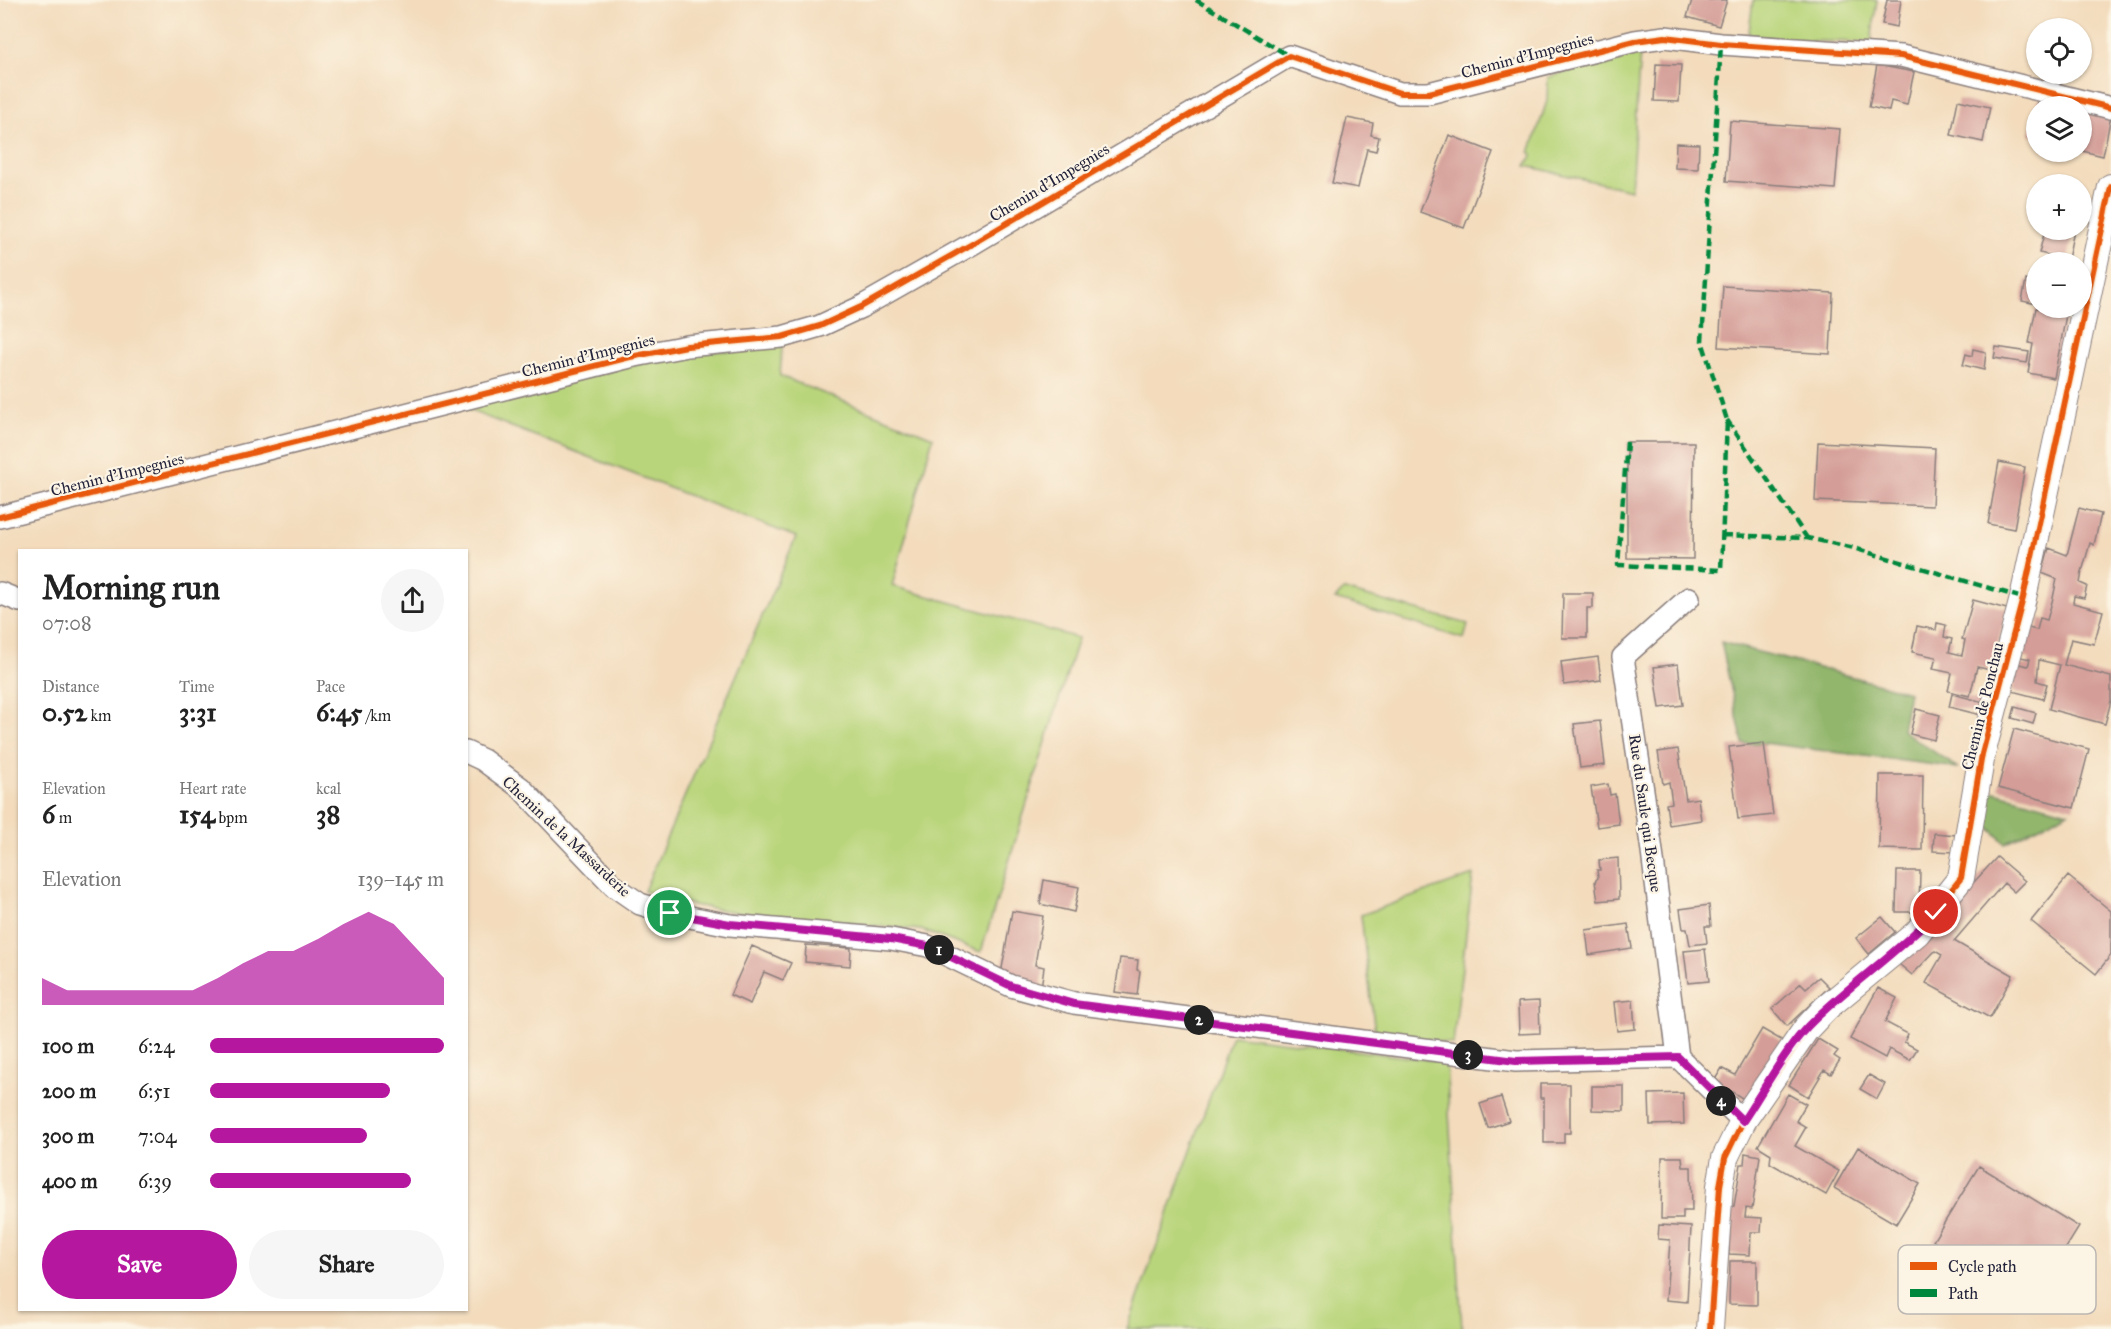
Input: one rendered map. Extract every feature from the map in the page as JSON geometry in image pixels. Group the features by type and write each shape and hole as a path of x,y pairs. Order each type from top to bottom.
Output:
{"street":[{"name":"Chemin d'Impegnies","path":"0,517 630,357 687,346 782,337 820,326 861,307 972,244 1289,56 1400,93 1429,93 1635,41 1665,37 1721,44 1901,56 2111,108"},
{"name":"Chemin de Ponchau","path":"1710,1329 1720,1186 1725,1158 1743,1121 1806,1029 1827,1008 1917,933 1961,878 1982,754 2023,598 2111,187"},
{"path":"0,593 18,600"},
{"name":"Rue du Saule qui Becque","path":"1678,1057 1651,844 1623,657 1689,598"},
{"name":"Chemin de la Massarderie","path":"468,753 483,760 521,788 614,885 640,904 670,913 730,924 891,939 928,946 1011,986 1074,1004 1516,1061 1678,1057"},
{"path":"1678,1057 1743,1121"}],"green space":[{"path":"1753,0 1877,0 1871,42 1748,40"},
{"path":"1640,51 1631,190 1526,166 1533,154 1530,153 1547,101 1548,77"},
{"path":"782,346 780,376 933,437 892,586 1078,638 981,952 921,930 752,915 693,905 644,891 796,537 463,408 672,355"},
{"path":"1344,590 1468,624 1464,639 1335,599"},
{"path":"1721,642 1909,692 1902,730 1958,768 1764,743 1743,744"},
{"path":"1991,791 2069,812 2005,843 1986,824"},
{"path":"1473,875 1453,1044 1375,1033 1361,915"},
{"path":"1232,1035 1446,1062 1462,1329 1127,1329"}],"building":[{"path":"1692,0 1727,0 1719,26 1687,17"},
{"path":"1887,0 1901,0 1897,27 1882,24"},
{"path":"1656,64 1681,65 1679,102 1654,101"},
{"path":"1877,65 1914,72 1907,105 1891,101 1889,111 1869,107"},
{"path":"1958,100 1990,107 1983,142 1951,135"},
{"path":"2092,112 2111,116 2103,156 2092,153"},
{"path":"1347,118 1373,123 1371,135 1379,137 1376,151 1367,149 1358,188 1332,183"},
{"path":"1730,121 1840,129 1835,189 1726,181"},
{"path":"1449,135 1493,152 1464,228 1420,212"},
{"path":"1676,143 1699,144 1698,169 1675,168"},
{"path":"2042,240 2072,240 2069,252 2039,252"},
{"path":"2026,280 2026,302 2022,301"},
{"path":"1723,286 1833,293 1830,354 1719,347"},
{"path":"2034,318 2065,318 2054,378 2028,373 2033,344 2029,343"},
{"path":"1996,347 2029,352 2027,363 1994,358"},
{"path":"1973,349 1986,352 1984,370 1963,365 1966,354 1972,356"},
{"path":"1627,442 1694,442 1693,559 1627,558"},
{"path":"1818,442 1935,448 1932,506 1815,501"},
{"path":"1999,462 2025,467 2014,529 1988,524"},
{"path":"2079,508 2101,514 2094,545 2090,543 2082,572 2080,583 2087,586 2084,598 2074,596 2073,603 2103,611 2094,644 2071,639 2064,665 2111,677 2111,701 2105,724 2049,709 2060,665 2039,660 2037,681 2047,684 2043,699 2012,691 2019,664 2028,666 2030,659 2021,657 2028,628 2037,630 2040,618 2047,620 2053,598 2057,579 2042,573 2049,548 2067,555"},
{"path":"1563,593 1593,593 1593,608 1587,608 1587,638 1562,638"},
{"path":"1973,600 2007,609 1991,670 1977,667 1970,696 1948,691 1952,673 1933,669 1936,657 1912,652 1917,626 1936,630 1937,623 1946,625 1944,637 1952,639 1949,652 1962,655 1965,640 1962,639"},
{"path":"1598,657 1601,680 1564,685 1561,662"},
{"path":"1678,664 1683,705 1660,708 1654,667"},
{"path":"1952,694 1984,702 1981,715 1949,707"},
{"path":"2015,707 2036,713 2033,724 2012,718"},
{"path":"1916,709 1940,715 1934,740 1910,734"},
{"path":"1600,721 1605,765 1580,768 1574,724"},
{"path":"2014,729 2089,749 2074,808 1998,788"},
{"path":"1764,743 1773,815 1738,819 1729,747"},
{"path":"1678,749 1686,800 1698,798 1701,820 1669,825 1666,804 1672,803 1669,782 1663,784 1658,752"},
{"path":"1880,775 1923,775 1922,850 1879,849"},
{"path":"1608,784 1610,795 1615,794 1619,824 1597,827 1591,787"},
{"path":"1934,833 1957,835 1956,852 1933,851"},
{"path":"1997,857 2025,881 2014,892 2004,883 1954,941 2013,975 1990,1018 1926,983 1942,955 1935,951 1912,975 1899,964"},
{"path":"1618,858 1619,899 1598,901 1595,881 1598,878 1597,870 1600,870 1599,860"},
{"path":"1897,871 1920,871 1919,912 1896,912"},
{"path":"2068,876 2111,911 2111,955 2096,974 2031,921"},
{"path":"1044,880 1079,887 1074,912 1040,904"},
{"path":"1709,905 1711,926 1705,926 1707,943 1690,945 1687,929 1683,929 1680,909"},
{"path":"1012,911 1043,916 1035,965 1044,967 1041,988 1001,974"},
{"path":"1882,917 1895,932 1869,954 1856,938"},
{"path":"1628,924 1632,948 1589,955 1586,930"},
{"path":"806,945 851,948 850,966 805,962"},
{"path":"752,946 791,963 783,980 764,972 750,1004 730,995"},
{"path":"1705,949 1709,981 1688,983 1684,951"},
{"path":"1120,958 1138,960 1137,970 1140,971 1137,995 1115,992"},
{"path":"1819,977 1829,987 1787,1026 1772,1009 1801,983 1806,988"},
{"path":"1878,988 1897,998 1885,1022 1908,1034 1904,1042 1917,1049 1910,1060 1889,1049 1885,1058 1850,1039"},
{"path":"1633,1000 1635,1029 1617,1031 1614,1002"},
{"path":"1539,1001 1540,1033 1519,1034 1518,1002"},
{"path":"1762,1029 1783,1041 1747,1101 1714,1081 1722,1068 1735,1075"},
{"path":"1818,1039 1838,1051 1834,1056 1840,1060 1831,1074 1824,1070 1808,1097 1789,1085"},
{"path":"1869,1075 1885,1084 1877,1099 1860,1089"},
{"path":"1540,1084 1570,1084 1570,1133 1564,1133 1564,1143 1544,1143 1544,1098 1540,1098"},
{"path":"1592,1086 1624,1086 1624,1111 1592,1110"},
{"path":"1683,1093 1684,1124 1650,1125 1649,1094"},
{"path":"1788,1094 1806,1104 1796,1121 1806,1127 1795,1146 1839,1171 1826,1195 1770,1163 1771,1154 1758,1146"},
{"path":"1501,1097 1509,1121 1488,1128 1480,1104"},
{"path":"1858,1147 1920,1184 1896,1224 1834,1188"},
{"path":"1745,1153 1760,1156 1752,1209 1746,1208 1745,1217 1762,1218 1761,1232 1751,1232 1750,1255 1729,1254 1731,1206 1734,1206"},
{"path":"1662,1157 1682,1157 1683,1167 1691,1167 1692,1211 1683,1211 1683,1219 1661,1219"},
{"path":"1979,1166 2079,1227 2068,1245 1940,1245 1933,1241"},
{"path":"1659,1225 1691,1227 1687,1302 1666,1300 1670,1240 1658,1239"},
{"path":"1730,1261 1757,1261 1757,1305 1729,1304"}],"marked path":[{"path":"1196,0 1289,56"},
{"path":"1627,442 1618,565 1721,570 1727,420 1702,341 1721,44"},
{"path":"1727,420 1807,538"},
{"path":"1723,535 1807,538 1850,547 2023,598"}],"cycle path":[{"path":"0,517 630,357 687,346 782,337 820,326 861,307 972,244 1289,56 1400,93 1429,93 1635,41 1665,37 1721,44 1901,56 2111,108"},
{"path":"1710,1329 1720,1186 1725,1158 1743,1121 1806,1029 1826,1008 1917,933 1961,878 1982,754 2023,598 2111,187"}],"route":[{"path":"670,913 730,924 891,939 928,946 1011,986 1074,1004 1516,1061 1678,1057 1743,1121 1806,1029 1827,1008 1917,933 1936,912"}]}
